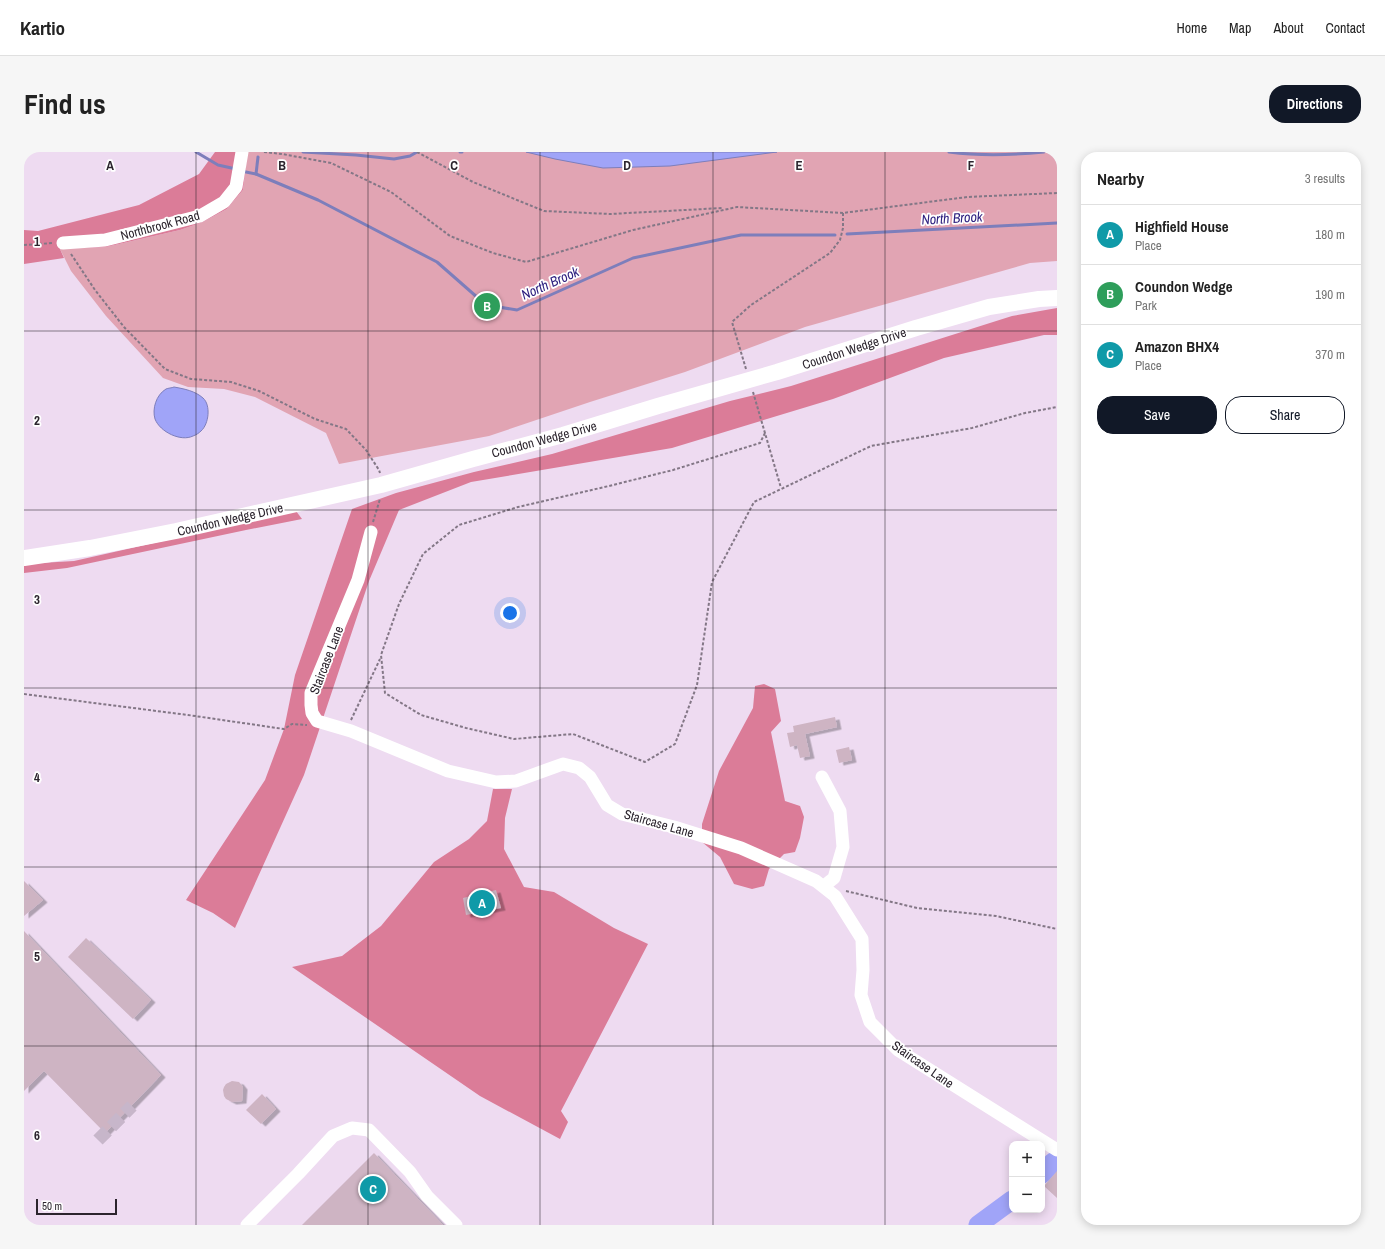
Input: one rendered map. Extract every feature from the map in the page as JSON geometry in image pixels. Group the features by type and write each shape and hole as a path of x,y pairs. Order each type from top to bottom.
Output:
{"main road":[{"name":"Coundon Wedge Drive","path":"24,558 90,548 176,531 381,485 562,435 777,372 989,306 1057,298"}],"street":[{"name":"Northbrook Road","path":"63,243 105,240 200,216 224,202 236,186 242,152"},
{"name":"Staircase Lane","path":"371,532 358,580 311,694 312,713 317,721 346,730 448,771 496,782 516,781 563,764 579,768 590,777 607,805 622,814 674,827 741,848 816,881 836,896 862,938 864,970 861,995 870,1022 898,1050 1057,1150"},
{"path":"822,777 840,811 843,847 834,878 824,886"},
{"path":"247,1225 298,1174 333,1136 352,1128 369,1130 410,1172 427,1196 456,1225"}],"path":[{"path":"265,152 331,163 391,192 450,236 493,253 526,262 633,230 737,206 844,213 967,197 1057,193"},
{"path":"417,152 473,182 544,211 610,214 730,208"},
{"path":"746,371 732,322 751,305 830,253 840,240 843,228 844,213"},
{"path":"24,245 63,243 95,290 124,327 165,369 192,379 231,382 259,391 315,419 346,428 366,450 379,470 382,495 374,517 371,532"},
{"path":"752,389 782,488"},
{"path":"381,658 385,693 421,715 466,728 514,739 573,734 645,762 675,744 697,685 712,582 754,502 871,446 972,428 1025,413 1057,407"},
{"path":"346,730 381,658 399,604 423,554 459,525 518,507 609,486 712,458 760,442 765,433"},
{"path":"24,694 180,714 284,730 292,724 308,725 317,721"},
{"path":"845,891 917,908 996,916 1057,929"}],"shaded area":[{"path":"215,152 248,152 243,190 227,209 203,222 180,230 106,247 60,249 64,258 24,264 24,230 38,231 139,205 199,174"},
{"path":"248,152 1057,152 1057,261 1030,263 805,327 685,372 489,436 339,464 326,433 255,397 224,389 188,387 163,378 106,316 71,271 60,249 106,247 180,230 203,222 227,209 243,190"},
{"path":"1057,308 1057,335 1044,335 944,358 833,399 672,448 471,482 399,510 369,581 304,775 235,928 213,913 186,900 265,780 284,729 295,675 352,509 396,493 474,472 552,454 730,401 791,386 1012,316"},
{"path":"296,511 302,519 67,568 24,573 24,564 74,561"},
{"path":"764,684 775,689 781,721 771,732 785,801 800,806 804,817 800,838 795,852 784,854 769,869 764,886 752,889 734,884 720,857 702,842 702,824 719,771 753,708 755,686"},
{"path":"493,789 512,789 505,818 504,849 524,887 554,892 614,928 648,944 561,1111 568,1122 560,1139 480,1096 292,967 342,956 381,926 434,862 469,839 487,821"}],"water":[{"path":"526,152 777,152 670,166 603,168"},
{"path":"174,387 193,392 206,401 208,414 206,424 201,431 194,436 183,438 171,435 161,428 155,419 154,411 157,398 166,389"}],"building":[{"path":"835,717 837,727 805,734 810,756 800,758 797,745 790,747 787,733 794,732 793,726"},
{"path":"849,747 852,760 839,763 836,750"},
{"path":"24,881 43,900 24,916"},
{"path":"496,890 501,908 466,915 463,898"},
{"path":"24,931 161,1075 105,1133 44,1071 24,1091"},
{"path":"86,938 151,1000 133,1019 68,957"},
{"path":"232,1081 239,1082 243,1087 242,1101 232,1102 224,1096 224,1087"},
{"path":"262,1094 276,1109 261,1124 246,1110"},
{"path":"374,1153 443,1225 302,1225"},
{"path":"1057,1171 1057,1198 1045,1187 1045,1185"}],"waterway":[{"name":"North Brook","path":"196,152 218,165 236,169"},
{"name":"North Brook","path":"303,152 394,159 410,156 417,152"},
{"name":"North Brook","path":"949,152 996,155 1044,152"},
{"name":"North Brook","path":"256,174 258,157"},
{"name":"North Brook","path":"241,171 256,174 318,200 437,262 486,305 517,310 633,258 741,235 835,235"},
{"name":"North Brook","path":"847,234 1057,223"},
{"path":"1045,1171 1053,1162"},
{"path":"978,1225 1009,1202"}],"tunnel":[{"path":"98,1140 132,1106"}],"place":[{"name":"Coundon Wedge","path":"487,306"},
{"name":"Highfield House","path":"482,903"},
{"name":"Amazon BHX4","path":"373,1189"}]}
